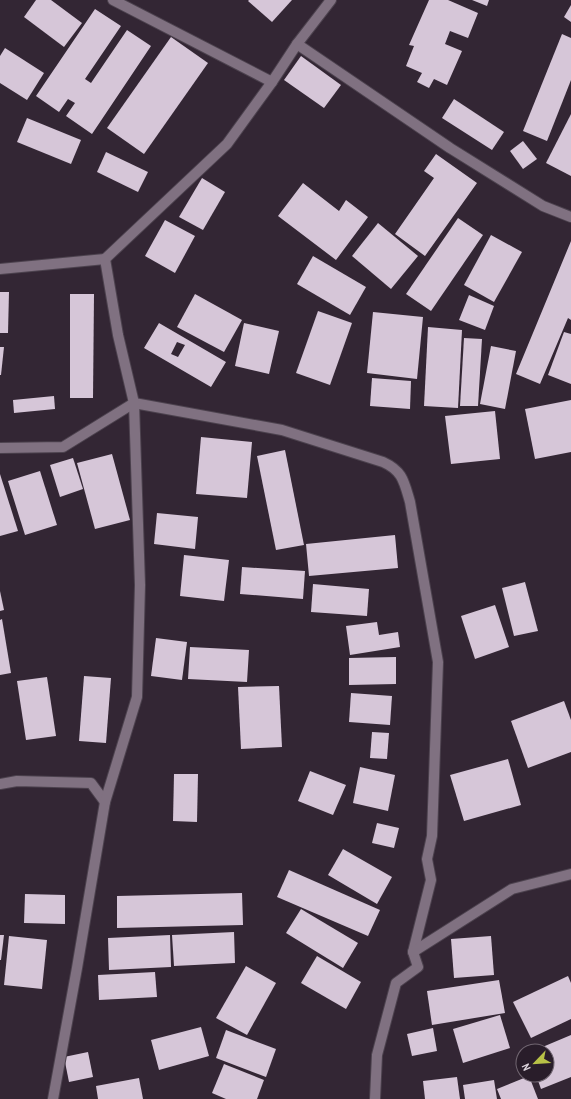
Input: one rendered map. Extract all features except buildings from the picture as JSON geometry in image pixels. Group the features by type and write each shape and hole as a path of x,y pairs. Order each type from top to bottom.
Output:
{"street":[{"path":"113,0 272,82"},
{"path":"0,269 105,259 227,144 272,82 296,44 331,0"},
{"path":"296,44 450,148 543,206 571,217"},
{"path":"53,1099 105,802 137,697 140,584 134,403 118,335 105,259"},
{"path":"0,448 63,447 134,403 282,430 383,462 398,470 410,502 438,662 432,836 426,859 432,880 413,952 418,967 396,983 383,1029 377,1055 375,1099"},
{"path":"0,784 17,781 91,783 105,802"},
{"path":"413,952 512,889 571,874"}]}
